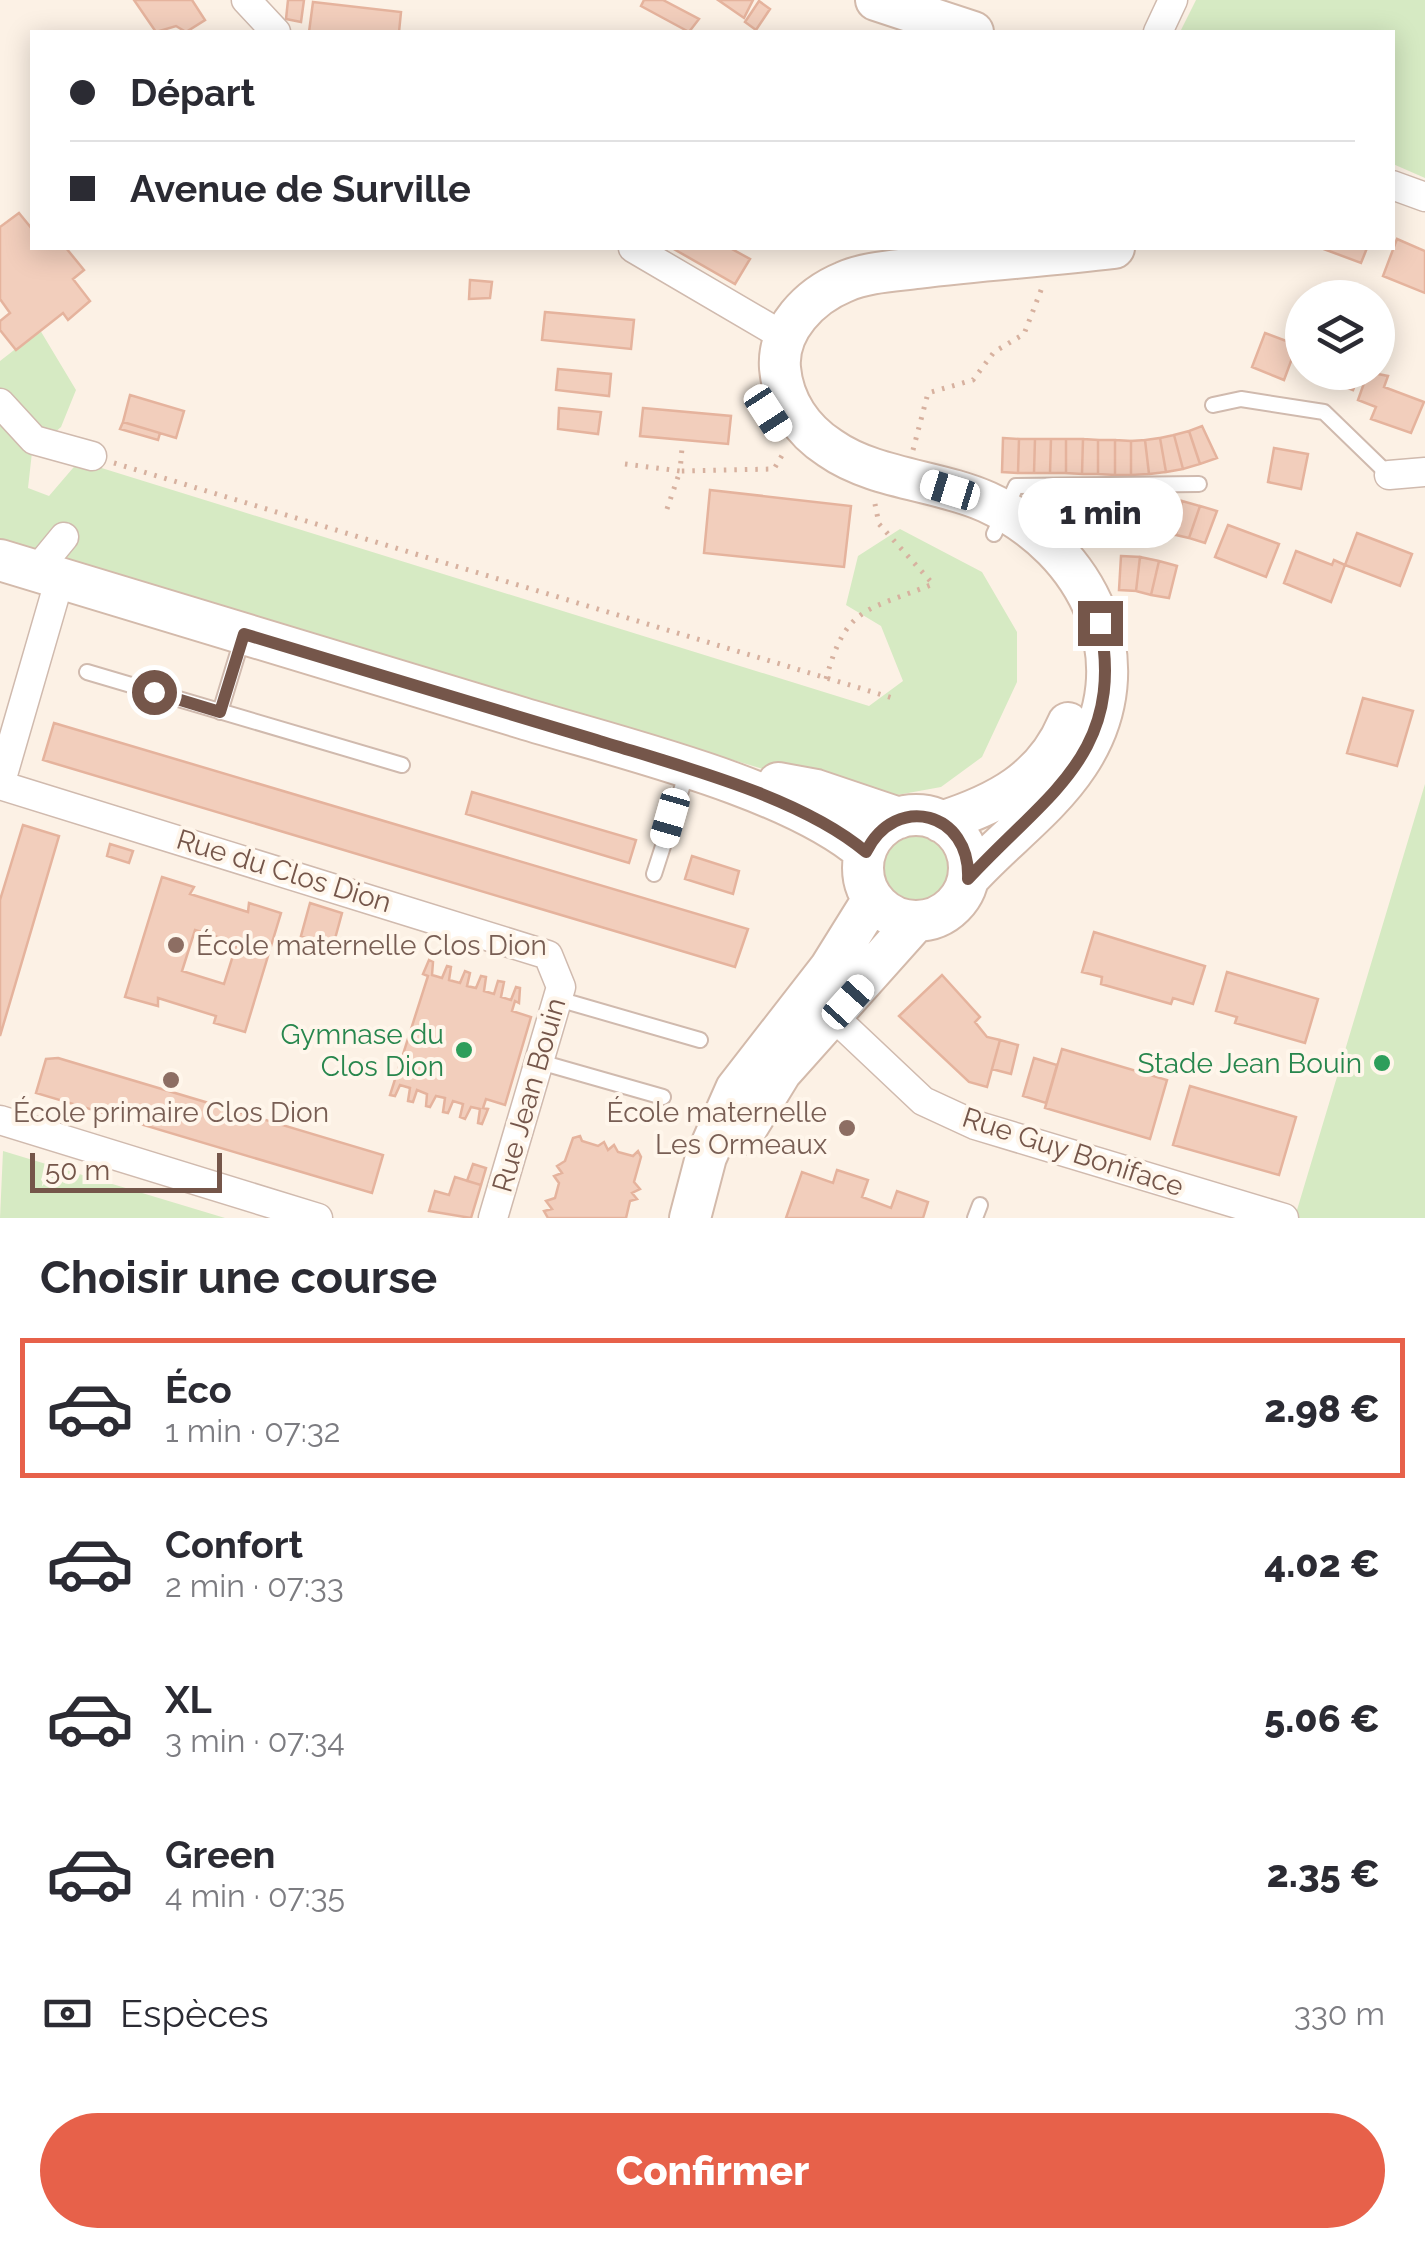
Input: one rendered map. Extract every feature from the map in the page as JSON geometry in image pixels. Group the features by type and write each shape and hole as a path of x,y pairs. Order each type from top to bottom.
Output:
{"street":[{"path":"246,0 274,30"},
{"path":"876,0 967,30"},
{"path":"1159,30 1173,0"},
{"path":"1395,185 1425,197"},
{"path":"636,250 775,331"},
{"path":"890,250 839,259 806,276 784,296 775,331 780,374 789,404 806,430 833,451 884,469 999,523 1064,602 1078,650 1075,707 1058,747 1033,776 980,809 941,822"},
{"path":"714,1218 750,1115 781,1072 834,1018 915,922 950,910 968,879 1058,791 1080,761 1102,714 1105,649 1088,590 1067,560 1041,534 822,472 788,446 768,413 758,378 756,351 820,294 847,280 1023,254 1097,250"},
{"path":"0,403 34,440 92,456"},
{"path":"1388,475 1425,472"},
{"path":"0,785 32,570 64,536"},
{"path":"32,570 688,768 810,816 841,831 866,852"},
{"path":"688,768 816,790 899,818 927,817 941,822 964,846 968,879"},
{"name":"Rue du Clos Dion","path":"0,785 524,944 548,955 557,986"},
{"path":"899,818 885,825 866,852 862,868 873,900 884,911 915,922"},
{"path":"690,1218 706,1157 736,1089 830,968 873,900"},
{"name":"Rue Jean Bouin","path":"493,1218 540,1062 557,986"},
{"name":"Rue Guy Boniface","path":"834,1018 923,1101 975,1125 1284,1218"},
{"path":"0,1120 318,1218"}],"lane":[{"path":"1212,405 1241,398 1324,412 1388,475"},
{"path":"999,523 1016,486 1200,484"},
{"path":"220,712 244,634"},
{"path":"87,672 402,766"},
{"path":"654,874 688,768"},
{"path":"557,986 700,1040"},
{"path":"540,1062 663,1097"}],"path":[{"path":"884,469 913,450 928,392 973,380 994,352 1024,334 1054,255"},
{"path":"625,464 680,471 774,468 788,446"},
{"path":"667,509 680,471 682,448"},
{"path":"92,456 896,699"},
{"path":"826,679 837,639 848,621 933,584 886,534"}],"green space":[{"path":"1196,0 1425,0 1425,178 1395,165 1395,30 1181,30"},
{"path":"40,330 76,390 61,427 32,452 28,488 49,496 79,461 869,706 903,681 881,626 846,605 858,556 900,529 982,572 1017,632 1017,682 982,757 941,787 897,795 763,769 0,541 0,361"},
{"name":"Stade Jean Bouin","path":"1425,784 1425,1218 1265,1218 1276,1206 1297,1210"},
{"path":"913,832 927,834 938,842 946,853 946,881 938,892 927,900 913,902 899,900 888,892 880,881 878,867 880,853 888,842 899,834"},
{"path":"3,1151 225,1218 0,1218"}],"building":[{"path":"134,0 192,0 205,20 189,30 176,26 155,30"},
{"path":"288,0 304,0 301,22 286,19"},
{"path":"644,0 663,0 699,19 691,30 685,30 641,6"},
{"path":"718,0 753,0 744,18"},
{"path":"759,1 770,9 756,30 745,22"},
{"path":"313,2 401,12 399,30 309,30"},
{"path":"19,213 30,227 30,250 68,250 84,270 73,279 90,301 68,320 63,313 16,350 0,330 0,321 10,313 0,299 0,227"},
{"path":"1397,239 1425,251 1425,293 1383,276"},
{"path":"676,250 734,250 750,259 735,284"},
{"path":"1326,250 1366,250 1361,263"},
{"path":"470,280 492,282 490,298 469,299"},
{"path":"545,312 634,320 631,349 542,340"},
{"path":"1265,333 1285,340 1284,380 1252,367"},
{"path":"558,369 611,374 609,396 556,390"},
{"path":"1362,390 1392,390 1424,402 1411,433 1371,419 1376,407 1358,400"},
{"path":"130,395 184,411 176,438 123,422"},
{"path":"559,408 601,412 598,434 558,429"},
{"path":"643,408 731,416 728,444 640,436"},
{"path":"123,422 160,433 158,440 120,429"},
{"path":"1202,426 1217,458 1200,464 1189,431"},
{"path":"1189,431 1200,464 1183,469 1174,435"},
{"path":"1174,435 1183,469 1166,472 1160,438"},
{"path":"1003,438 1019,439 1018,473 1002,472"},
{"path":"1160,438 1166,472 1149,474 1145,440"},
{"path":"1019,439 1035,439 1034,473 1018,473"},
{"path":"1035,439 1051,439 1050,473 1034,473"},
{"path":"1051,439 1066,439 1066,473 1050,473"},
{"path":"1066,439 1083,439 1082,474 1066,473"},
{"path":"1083,439 1098,440 1098,474 1082,474"},
{"path":"1098,440 1115,440 1115,475 1098,474"},
{"path":"1115,440 1131,441 1131,475 1115,475"},
{"path":"1145,440 1149,474 1131,475 1131,441"},
{"path":"1274,448 1308,454 1301,489 1268,482"},
{"path":"710,490 851,506 844,567 704,553"},
{"path":"1099,496 1116,497 1115,531 1099,531"},
{"path":"1116,497 1132,497 1131,531 1115,531"},
{"path":"1132,497 1148,497 1147,532 1131,531"},
{"path":"1148,497 1165,498 1161,533 1147,532"},
{"path":"1165,498 1182,501 1176,535 1161,533"},
{"path":"1182,501 1200,506 1189,538 1176,535"},
{"path":"1200,506 1217,511 1205,543 1189,538"},
{"path":"1228,525 1279,544 1266,577 1215,557"},
{"path":"1357,533 1412,554 1400,586 1345,565"},
{"path":"1296,551 1332,565 1334,560 1345,565 1331,602 1284,583"},
{"path":"1121,556 1140,557 1136,591 1119,590"},
{"path":"1140,557 1159,561 1151,595 1136,591"},
{"path":"1159,561 1177,566 1169,598 1151,595"},
{"path":"1363,698 1413,711 1397,766 1347,753"},
{"path":"54,723 748,929 735,967 43,760"},
{"path":"472,792 636,840 629,863 466,814"},
{"path":"23,825 59,836 0,1036 0,900"},
{"path":"110,844 133,851 129,863 107,856"},
{"path":"692,856 739,871 733,894 685,879"},
{"path":"162,877 194,887 190,894 248,912 249,903 281,913 245,1032 214,1023 216,1016 158,998 158,1006 125,997","holes":["195,930 237,943 224,984 182,971"]},
{"path":"310,903 342,913 333,946 301,936"},
{"path":"1094,932 1205,966 1193,1004 1173,998 1171,1004 1101,984 1102,977 1082,972"},
{"name":"Gymnase du Clos Dion","path":"429,960 433,962 432,975 442,978 447,966 451,967 449,980 460,983 465,971 470,973 467,986 476,988 481,976 486,977 484,991 494,994 498,981 504,982 501,997 511,1000 516,987 520,988 519,1003 515,1001 512,1011 531,1017 505,1105 486,1099 483,1108 488,1109 482,1124 478,1123 480,1109 471,1107 465,1119 460,1117 463,1104 453,1101 448,1113 443,1112 445,1098 436,1096 430,1107 426,1106 427,1094 417,1090 413,1102 408,1101 410,1088 400,1085 395,1096 390,1095 428,976 423,974"},
{"path":"1227,972 1318,999 1305,1043 1235,1023 1237,1017 1216,1011"},
{"path":"942,975 980,1017 975,1022 987,1037 1000,1040 987,1087 969,1082 899,1016"},
{"path":"1000,1040 1018,1045 1011,1074 992,1069"},
{"path":"1062,1049 1167,1080 1150,1139 1045,1108"},
{"path":"58,1058 383,1155 372,1193 36,1093 46,1059"},
{"path":"1034,1058 1057,1065 1046,1103 1023,1096"},
{"path":"1190,1086 1296,1117 1279,1175 1173,1145"},
{"path":"580,1136 582,1141 598,1146 604,1142 608,1150 614,1145 618,1152 633,1156 638,1151 641,1157 634,1182 640,1189 632,1193 637,1199 630,1201 626,1218 548,1218 544,1211 552,1209 546,1201 555,1198 559,1183 554,1176 562,1173 557,1166 565,1161 573,1138"},
{"path":"473,1164 486,1168 481,1185 467,1181"},
{"path":"837,1170 868,1180 862,1197 891,1208 897,1191 928,1202 923,1218 786,1218 802,1172 833,1183"},
{"path":"455,1177 481,1185 471,1218 429,1211 435,1191 449,1195"}],"place":[{"name":"École maternelle Clos Dion","path":"176,945"},
{"name":"Gymnase du Clos Dion","path":"464,1050"},
{"name":"Stade Jean Bouin","path":"1382,1063"},
{"name":"École primaire Clos Dion","path":"171,1080"},
{"name":"École maternelle Les Ormeaux","path":"847,1128"}],"route":[{"path":"154,692 220,712 244,634 688,768 810,816 841,831 866,852 885,825 899,818 927,817 954,832 964,846 969,862 968,879 1005,838 1058,791 1080,761 1102,714 1106,672 1100,623"}]}
